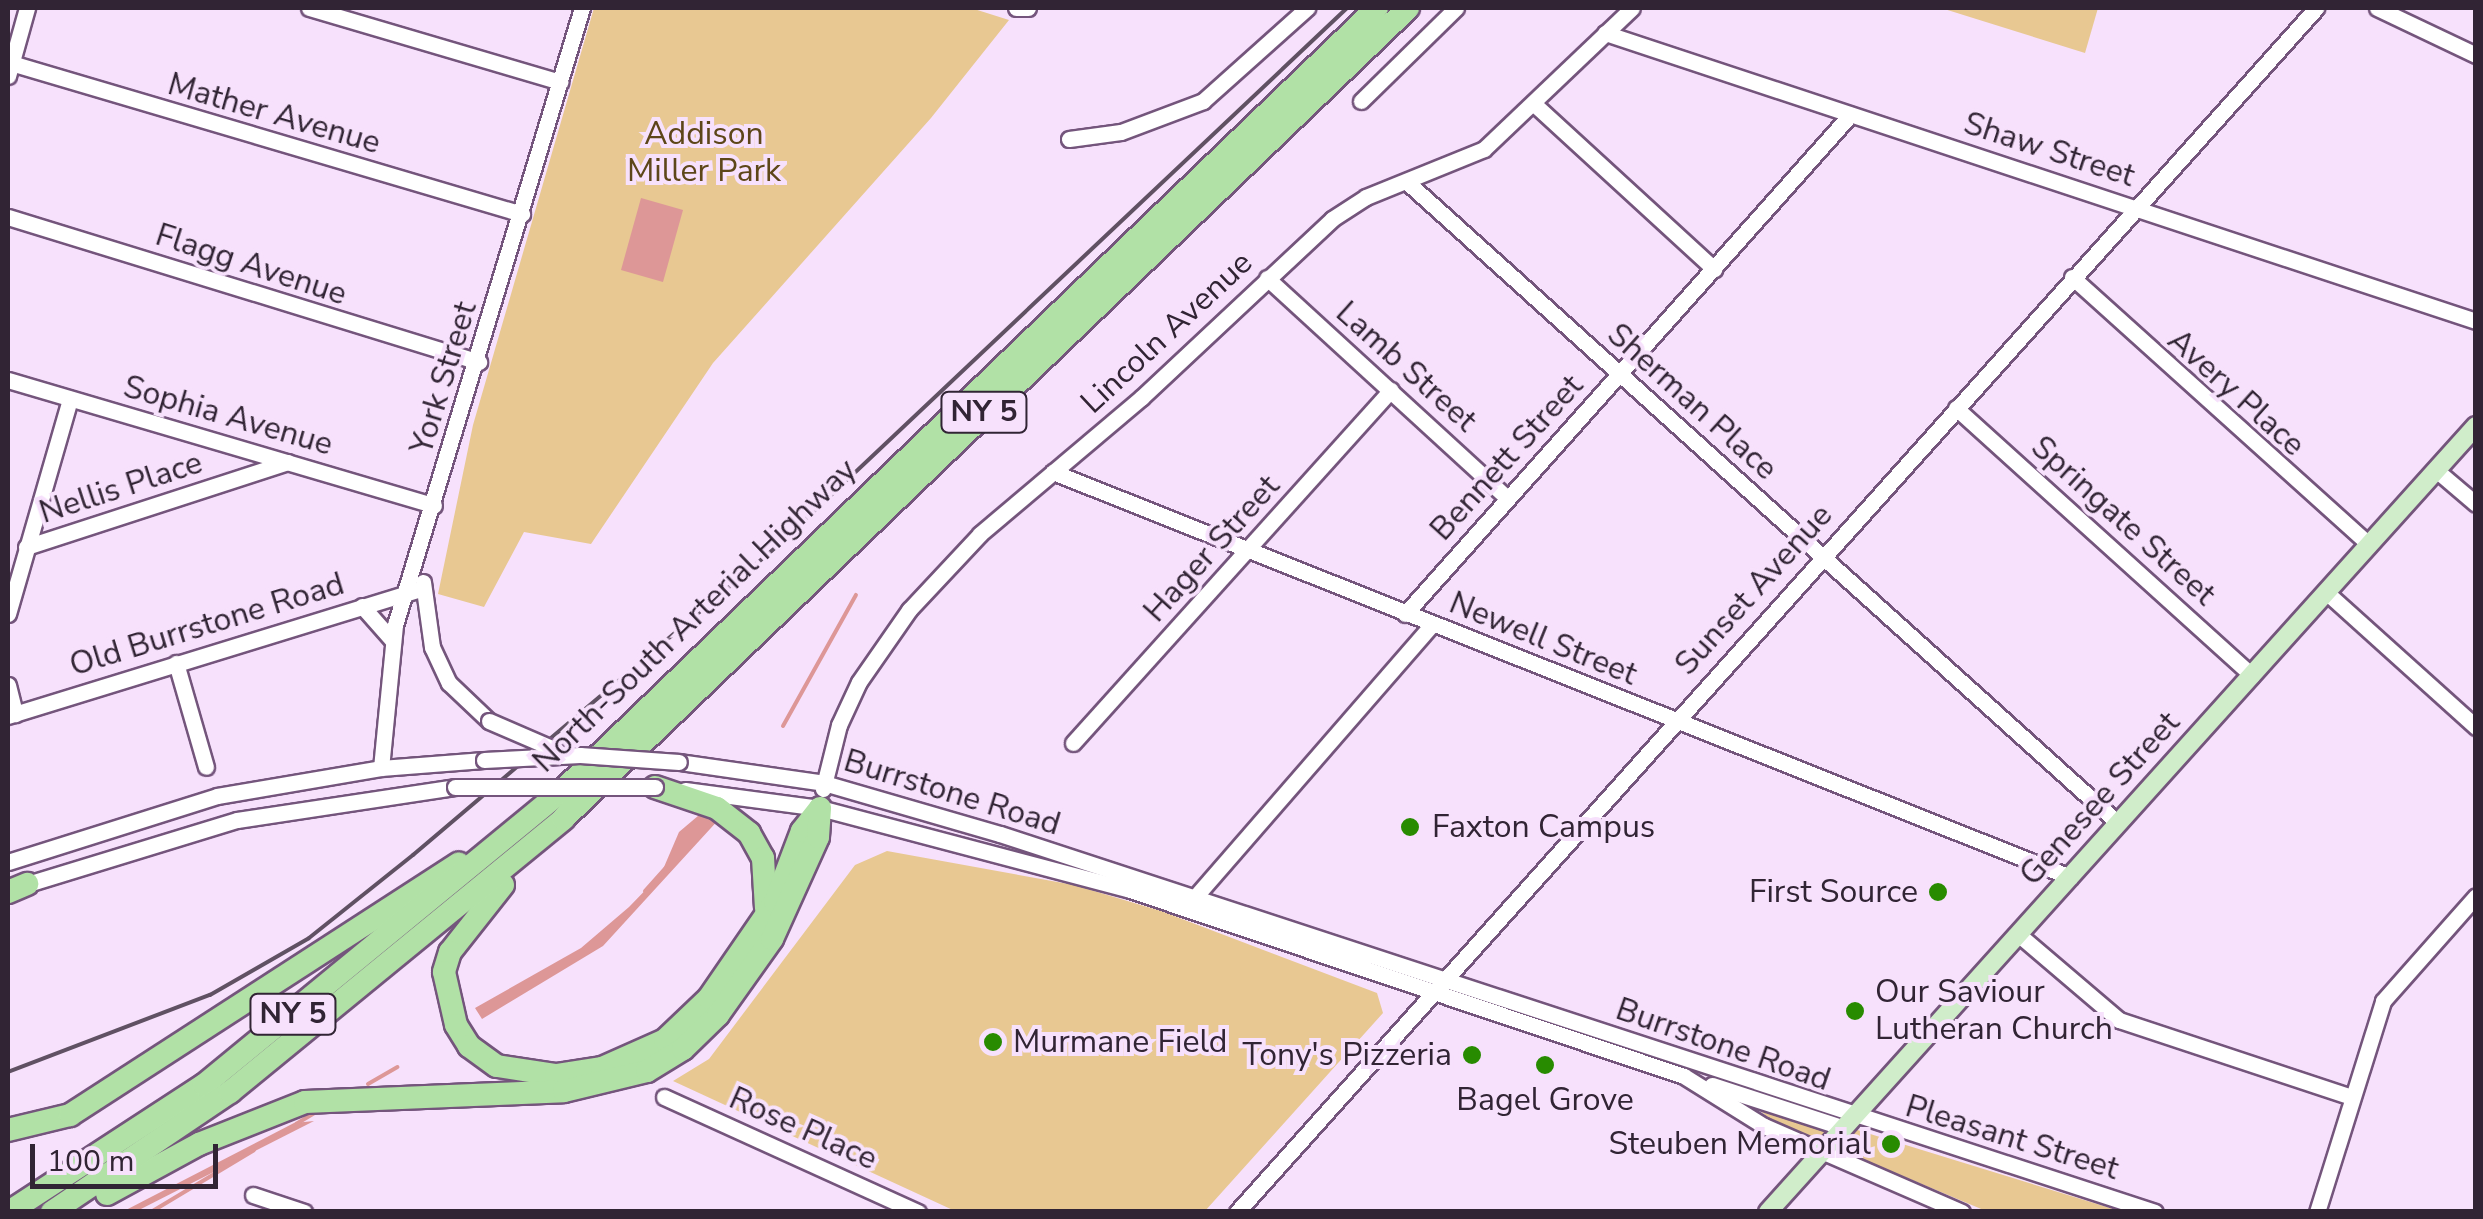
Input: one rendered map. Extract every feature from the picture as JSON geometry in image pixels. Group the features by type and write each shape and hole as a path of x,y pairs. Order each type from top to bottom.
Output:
{"highway":[{"name":"North-South Arterial Highway","path":"9,1212 204,1085 560,793 1377,8"},
{"name":"North-South Arterial Highway","path":"52,1212 230,1092 562,819 1408,8"},
{"path":"655,787 717,808 749,833 768,888 763,921"},
{"path":"8,1130 70,1116 560,793"},
{"path":"562,819 450,952 444,972 450,1010 470,1046 487,1061 556,1075 644,1053 693,1016 763,921 802,831 820,808"},
{"path":"73,1212 199,1144 306,1102 564,1091 647,1071 683,1050 718,1014 772,939 818,837 820,808"}],"main road":[{"name":"Genesee Street","path":"1768,1212 2476,426"}],"street":[{"path":"9,70 27,8"},
{"path":"309,8 560,82"},
{"name":"York Street","path":"381,768 393,642 406,592 479,362 582,8"},
{"path":"1016,8 1028,8"},
{"path":"1069,139 1121,132 1203,101 1307,8"},
{"path":"1361,101 1456,8"},
{"name":"Lincoln Avenue","path":"820,808 824,783 859,682 909,610 980,534 1332,219 1407,182 1467,161 1534,103 1632,8"},
{"name":"Sunset Avenue","path":"1239,1211 1822,554 2316,8"},
{"path":"2378,8 2476,55"},
{"name":"Shaw Street","path":"1605,33 2476,321"},
{"name":"Mather Avenue","path":"9,70 522,214"},
{"path":"1534,103 1714,269"},
{"name":"Bennett Street","path":"1405,614 1850,115"},
{"name":"Sherman Place","path":"1407,182 2118,823"},
{"name":"Flagg Avenue","path":"8,217 479,362"},
{"name":"Lamb Street","path":"1267,278 1508,498"},
{"name":"Avery Place","path":"2072,278 2370,544"},
{"name":"Sophia Avenue","path":"8,380 434,505"},
{"name":"Hager Street","path":"1073,744 1391,390"},
{"path":"8,614 70,399"},
{"name":"Springate Street","path":"1956,408 2252,674"},
{"name":"Nellis Place","path":"26,546 288,462"},
{"path":"2436,470 2476,504"},
{"name":"Newell Street","path":"1053,472 2070,877"},
{"path":"424,540 423,588 432,647 449,683 489,721 532,745 580,755"},
{"name":"Old Burrstone Road","path":"11,715 423,588"},
{"path":"2326,592 2476,727"},
{"path":"362,606 393,642"},
{"path":"1190,903 1432,624"},
{"path":"176,663 206,767"},
{"path":"8,686 11,715"},
{"name":"Burrstone Road","path":"8,862 218,796 381,768 580,755 679,762 824,783 1849,1123"},
{"name":"Burrstone Road","path":"14,889 237,820 454,786 655,787 820,808 1190,903"},
{"path":"2317,1212 2384,1001 2476,896"},
{"path":"2018,934 2119,1020 2352,1097"},
{"name":"Burrstone Road","path":"1438,985 1684,1076 1821,1153 1962,1212"},
{"path":"1684,1076 1849,1123"},
{"name":"Rose Place","path":"664,1097 918,1212"},
{"name":"Pleasant Street","path":"1849,1123 2154,1212"},
{"path":"252,1195 304,1212"}],"green space":[{"name":"Addison Miller Park","path":"594,8 971,8 1009,20 931,118 713,363 591,544 524,532 484,607 438,594 473,425"},
{"path":"1941,8 2098,8 2085,53"},
{"path":"887,851 1074,885 1161,911 1377,993 1383,1013 1205,1211 955,1211 673,1081 709,1059 855,865"},
{"path":"1735,1092 2120,1211 1986,1211 1776,1123"}],"shaded area":[{"path":"641,198 683,210 663,282 621,270"},
{"path":"705,810 721,817 603,946 482,1019 475,1008 581,948 629,907 661,874 679,832"},
{"path":"314,1121 137,1211 124,1211 294,1123"}],"waterway":[{"path":"783,726 856,595"},
{"path":"645,891 666,868"},
{"path":"368,1084 398,1067"},
{"path":"296,1124 314,1113"},
{"path":"151,1212 254,1150"}],"railway":[{"path":"8,1072 210,995 309,938 413,855 775,548 1347,8"}],"place":[{"name":"Faxton Campus","path":"1410,827"},
{"name":"First Source","path":"1938,892"},
{"name":"Our Saviour Lutheran Church","path":"1855,1011"},
{"name":"Murmane Field","path":"993,1042"},
{"name":"Tony's Pizzeria","path":"1472,1055"},
{"name":"Bagel Grove","path":"1545,1065"},
{"name":"Steuben Memorial","path":"1891,1144"}]}
